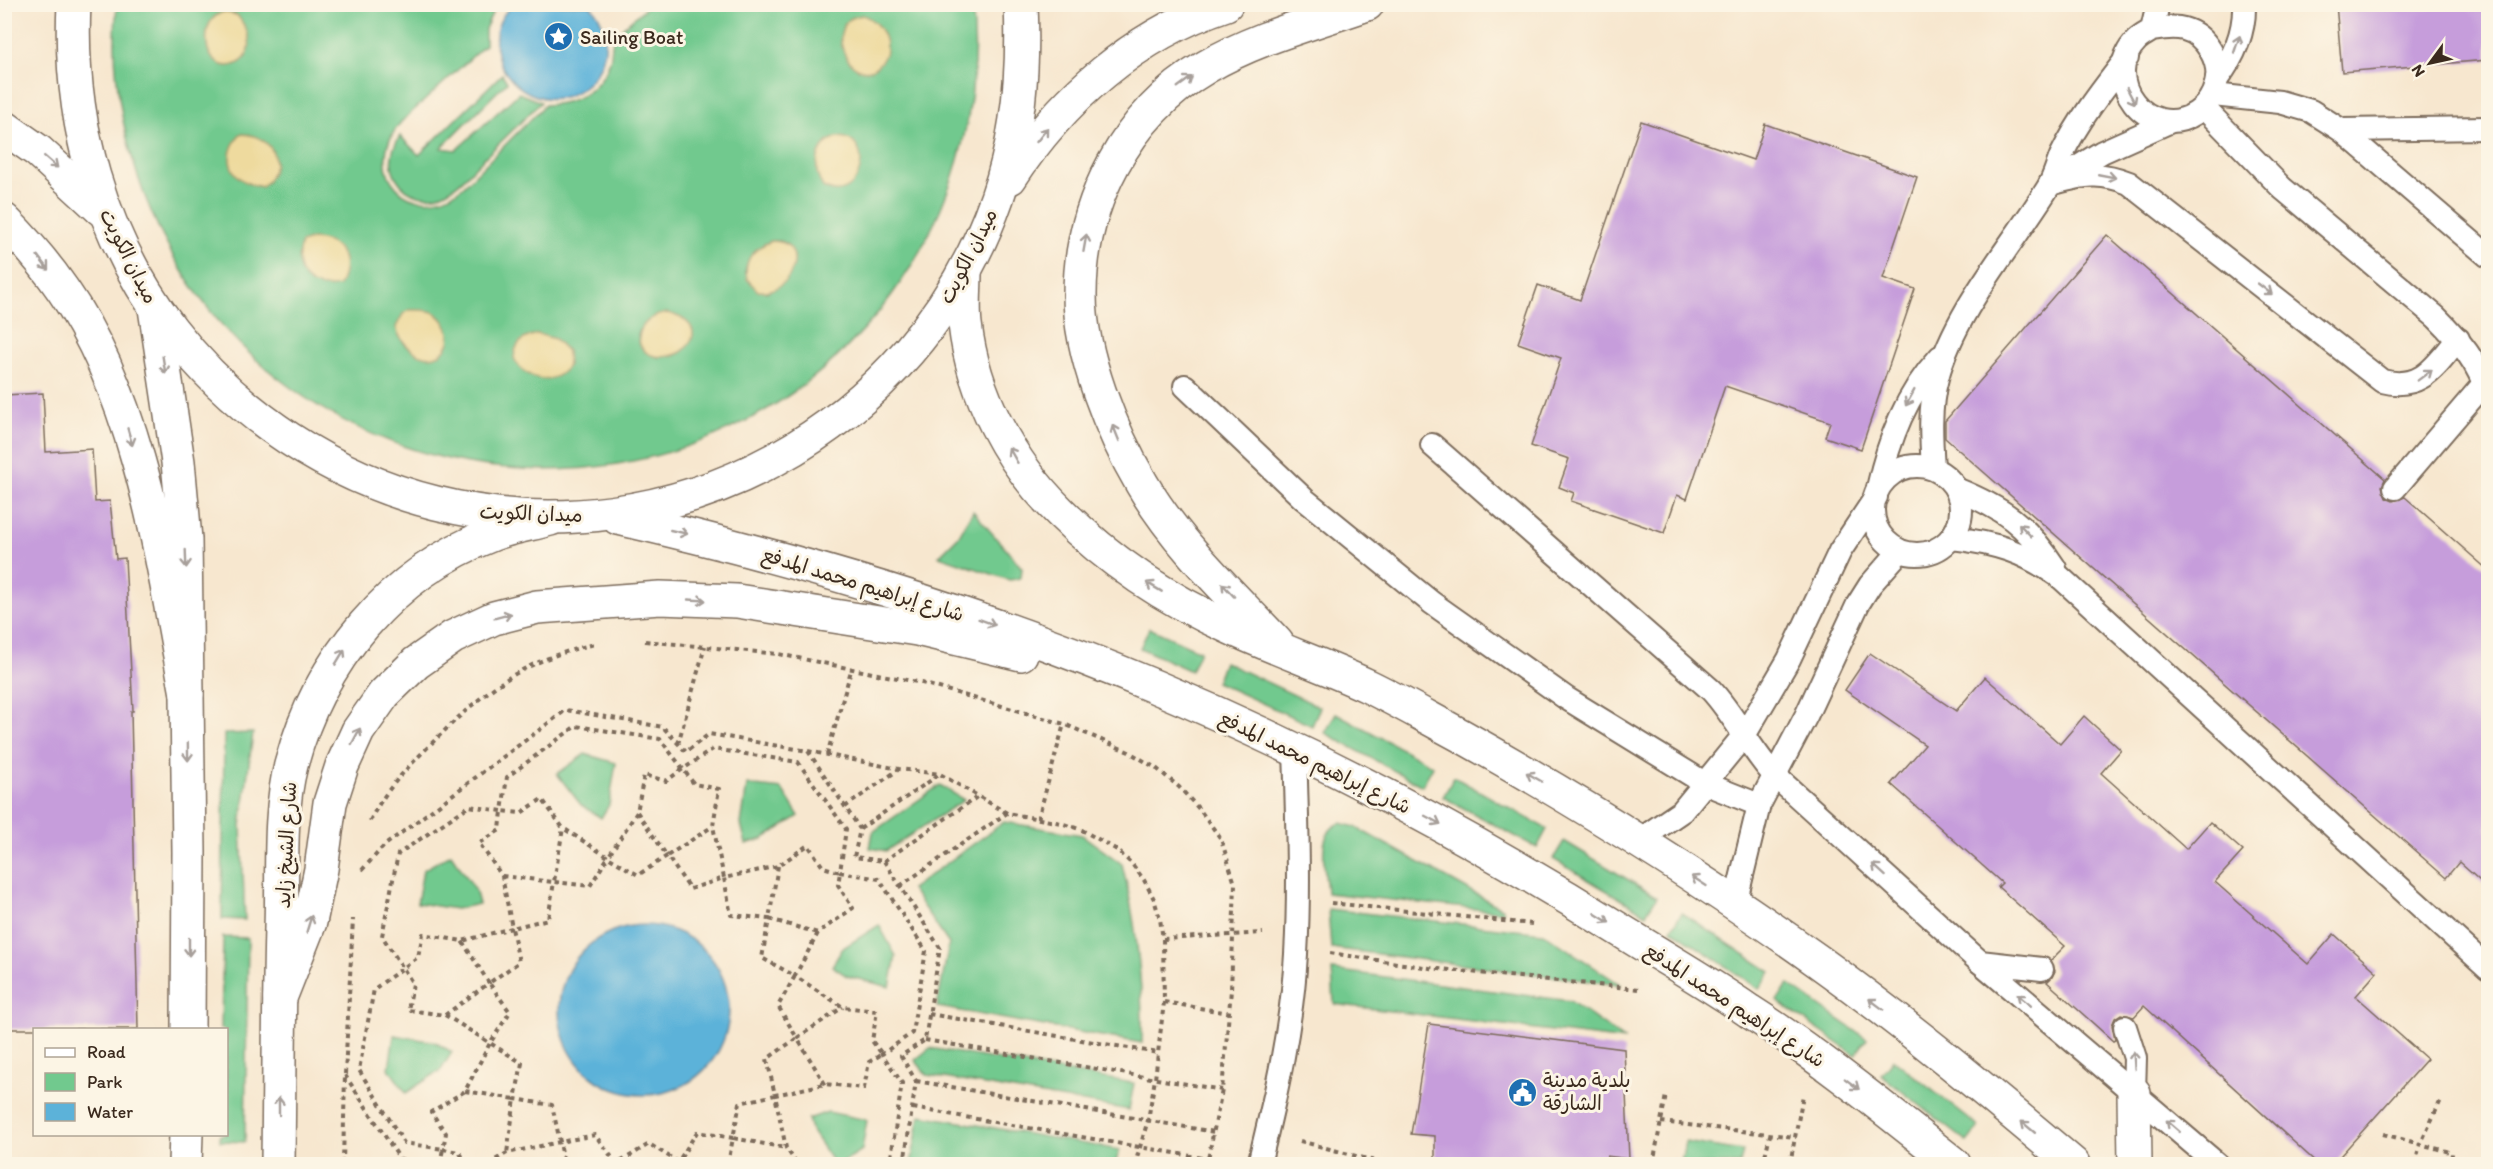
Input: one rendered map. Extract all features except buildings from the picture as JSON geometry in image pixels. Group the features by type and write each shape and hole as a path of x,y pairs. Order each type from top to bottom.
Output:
{"main road":[{"name":"ميدان الكويت","path":"74,4 72,44 76,102 87,158 105,213 136,277 155,308 215,380 250,411 288,439 329,463 371,483 416,498 462,509 555,518 601,514 657,505 711,489 764,466 813,438 858,403 899,364 934,320 964,272 996,200 1011,150 1020,100 1023,48 1021,4"},
{"path":"996,200 1022,159 1052,121 1086,87 1124,57 1165,31 1226,4"},
{"path":"1282,648 1170,526 1142,485 1119,441 1101,395 1088,347 1080,298 1082,260 1089,222 1102,186 1117,157 1134,132 1178,86 1232,53 1366,4"},
{"path":"4,127 38,151 105,213"},
{"path":"4,220 33,250 64,291 89,333 109,377 126,423 159,546 187,694"},
{"path":"964,272 965,324 977,376 997,426 1024,473 1059,512 1091,540 1141,579 1186,606 1233,629 1371,688 1548,786 1638,841 1818,961 1898,1020 2073,1164"},
{"path":"155,308 178,462 185,539 188,1028"},
{"name":"شارع إبراهيم محمد المدفع","path":"601,514 778,557 973,617 1154,686 1295,749 1390,797 1545,883 1750,1011 1810,1053 1954,1164"},
{"name":"شارع الشيخ زايد","path":"278,1164 283,830 291,766 312,705 344,649 385,601 436,562 494,533 555,518"},
{"path":"280,998 310,922 320,878 330,803 342,766 358,731 384,694 416,663 453,637 494,618 537,607 615,601 660,598 737,601 917,629 1154,686"},
{"path":"2134,1093 2135,1164"},
{"path":"185,1164 186,1136"}],"lane":[{"path":"2152,30 2158,4"},
{"path":"2050,184 2102,152 2169,122 2187,119 2211,94 2236,48 2241,31 2244,4"},
{"path":"1638,841 1682,811 1745,734 1789,659 1840,551 1877,493 1887,476 1902,468 1917,466 1933,468 1946,477 1956,489 1961,506 1959,523 1952,538 1937,550 1918,554 1900,551 1887,542 1877,529 1873,513 1877,493 1894,429 1924,375 1945,352 1995,266 2050,184 2061,157 2080,123 2127,58 2136,41 2152,30 2168,27 2184,29 2199,36 2210,48 2216,63 2211,94 2282,188 2436,316 2458,339 2487,385 2395,488"},
{"path":"2127,58 2123,76 2130,100 2149,117 2169,122"},
{"path":"2211,94 2280,102 2311,111 2341,130 2488,256"},
{"path":"2341,130 2488,128"},
{"path":"2050,184 2082,175 2098,174 2129,183 2382,381 2398,385 2415,382 2430,372 2458,339"},
{"path":"1933,468 1932,409 1936,380 1945,352"},
{"path":"1185,386 1304,499 1432,603 1566,699 1706,784 1759,805"},
{"path":"1432,445 1698,677 1724,704 1758,756 1774,775 1980,962 2217,1164"},
{"path":"1956,489 1989,502 2017,522 2042,547 2061,577"},
{"path":"1952,538 1982,541 2010,548 2036,560 2061,577 2488,968"},
{"path":"1735,904 1759,805 1806,716 1858,604 1870,585 1900,551"},
{"path":"1259,1164 1288,1027 1296,954 1295,749"},
{"path":"1980,962 2042,969"},
{"path":"2125,1027 2135,1058 2134,1093"}],"path":[{"path":"639,640 778,654 852,667 922,683 1064,724 1129,752 1156,768 1179,787 1200,810 1221,839 1235,884 1234,934 1222,1090 1207,1164"},
{"path":"367,828 386,791 477,699 505,679 534,663 568,650 604,643"},
{"path":"678,744 705,646"},
{"path":"827,755 852,667"},
{"path":"357,867 356,877 385,845 566,710 663,727 686,752 709,734 899,769 940,774 1007,813 1082,830 1117,850 1144,880 1160,919 1163,939 1164,1002 1148,1120 1135,1164"},
{"path":"1038,819 1064,724"},
{"path":"445,1015 519,962 502,876 479,843 500,830 507,777 576,726 660,739 694,784 719,789 713,826 731,915 769,919 818,933"},
{"path":"502,876 590,886 637,812 644,775 666,781 713,749 798,762 846,829 838,885 853,908 818,933 778,1006 825,1084"},
{"path":"808,751 860,829"},
{"path":"844,807 899,769"},
{"path":"940,774 860,829 854,857 884,861 977,797"},
{"path":"507,1153 522,1063 445,1015 408,1010 413,984 382,936 398,854 469,806 521,813 542,799 563,828 638,875 713,826"},
{"path":"637,812 690,889 724,878 778,866 808,845 823,867 879,879 926,951 912,1033 869,1062 864,1088 825,1084 740,1103 728,1164"},
{"path":"900,886 1007,813"},
{"path":"468,1164 459,1152 404,1143 359,1070 374,989 418,957 423,934 462,941 548,919 563,828"},
{"path":"884,861 940,948 925,1040"},
{"path":"778,866 762,958 843,1007 877,1011 872,1041 902,1083 890,1164"},
{"path":"1330,903 1542,925 1532,919"},
{"path":"344,1164 345,1074 354,912"},
{"path":"1163,939 1296,931"},
{"path":"440,1164 446,1133 431,1112 465,1091 490,1043 510,1012 462,941"},
{"path":"1322,952 1497,976 1639,989"},
{"path":"1164,1002 1228,1013"},
{"path":"797,1164 786,1148 767,1059 843,1007"},
{"path":"930,1014 1158,1053"},
{"path":"904,1164 916,1081 901,1056 925,1040 1222,1090"},
{"path":"1790,1164 1810,1053"},
{"path":"345,1074 400,1159"},
{"path":"916,1081 1215,1132"},
{"path":"1794,1090 1803,1097"},
{"path":"465,1091 552,1105 564,1164"},
{"path":"1653,1164 1666,1095"},
{"path":"2415,1164 2420,1145 2441,1100"},
{"path":"913,1108 1209,1159"},
{"path":"1661,1122 1796,1137"},
{"path":"488,1164 507,1153 595,1135 617,1164 649,1144 678,1164 697,1132 786,1148"},
{"path":"2383,1134 2452,1154 2451,1164"},
{"path":"1763,1164 1770,1135"},
{"path":"1296,1148 1298,1140 1386,1164"},
{"path":"391,1164 400,1159 425,1162 425,1164"}],"green space":[{"path":"117,5 496,5 485,29 485,45 401,122 389,141 386,158 388,175 397,188 409,197 425,201 444,198 463,187 545,105 576,99 593,88 606,71 614,38 625,25 649,5 972,5 974,74 970,108 953,177 925,241 908,271 826,366 726,431 616,464 502,468 391,442 290,387 205,304 144,194 136,171 120,101 115,29","holes":["772,241 787,244 781,285 766,292 745,272 754,252","641,328 675,355 657,357 639,343 638,335","398,335 449,340 445,348 432,356 417,352 403,342"]},
{"path":"502,74 507,82 441,148 456,150 519,93 541,102 465,178 451,189 440,195 426,196 413,193 401,185 392,168 394,147 400,136 419,155"},
{"path":"973,511 1022,568 1021,577 1009,580 939,556 958,537"},
{"path":"1149,628 1200,651 1191,671 1140,648"},
{"path":"1224,662 1320,707 1312,726 1216,682"},
{"path":"1336,713 1433,766 1422,786 1325,733"},
{"path":"253,733 241,826 245,920 222,919 224,734"},
{"path":"585,754 616,763 609,805 601,818 581,805 557,774"},
{"path":"1454,777 1547,829 1537,848 1443,797"},
{"path":"747,785 782,789 799,816 763,839 746,844 741,824"},
{"path":"940,785 964,800 886,851 870,848 873,832"},
{"path":"1004,822 1082,835 1122,864 1132,909 1138,953 1142,1043 937,1007 949,944 911,889"},
{"path":"1341,823 1355,827 1503,909 1503,912 1327,893 1324,843 1327,835"},
{"path":"1564,841 1657,897 1646,914 1553,859"},
{"path":"451,854 475,889 479,904 456,909 417,903 423,870"},
{"path":"1328,909 1543,933 1621,985 1331,948"},
{"path":"1682,913 1771,972 1759,989 1671,929"},
{"path":"879,925 896,956 890,987 847,976 832,966 843,948"},
{"path":"223,937 248,938 245,1142 220,1141 220,1136 228,1136 228,1028 221,1028"},
{"path":"1332,970 1570,1001 1625,1040 1334,1004"},
{"path":"1788,984 1867,1039 1855,1055 1777,1001"},
{"path":"394,1035 435,1042 452,1052 441,1070 406,1093 389,1069"},
{"path":"930,1048 1134,1083 1129,1110 927,1075 915,1060"},
{"path":"1893,1059 1979,1127 1967,1142 1881,1075"},
{"path":"828,1112 867,1120 862,1150 840,1164 834,1164 811,1130 808,1119"},
{"path":"920,1115 1120,1150 1115,1164 911,1164"},
{"path":"1685,1142 1743,1151 1740,1164 1681,1164"}],"sand":[{"path":"223,12 237,15 248,33 249,48 244,58 236,64 225,65 215,61 208,50 207,33 210,23"},
{"path":"863,15 881,30 886,44 883,59 878,65 868,70 858,69 850,62 841,39 843,28 850,19"},
{"path":"240,134 261,139 273,152 274,169 262,187 243,180 232,168 231,152"},
{"path":"837,137 850,140 857,147 861,158 860,170 855,181 847,188 836,191 823,187 817,173 817,165 825,145"},
{"path":"312,239 330,243 341,253 344,268 339,286 319,286 305,278 299,263 299,254 301,243"},
{"path":"772,241 784,243 791,249 794,257 793,267 789,277 781,285 771,290 758,291 747,279 748,260 760,247"},
{"path":"409,310 433,312 445,323 449,333 449,343 439,354 432,357 424,356 409,348 403,341 396,327 403,314"},
{"path":"668,313 681,318 690,325 693,330 691,341 683,351 674,355 657,356 647,353 641,347 639,339 641,330 646,322 655,316"},
{"path":"538,334 555,339 567,351 568,366 555,377 547,379 532,376 519,366 514,358 516,348 521,341"}],"water":[{"path":"512,5 590,5 601,22 605,41 602,63 588,83 568,96 548,98 528,93 512,80 501,64 496,44 499,24"},
{"path":"644,925 677,931 704,950 723,977 729,1010 723,1043 704,1070 677,1089 644,1095 611,1089 584,1070 565,1043 559,1010 565,977 584,950 611,931"}],"place":[{"name":"Sailing Boat","path":"559,37"},
{"name":"بلدية مدينة الشارقة","path":"1522,1092"}]}
